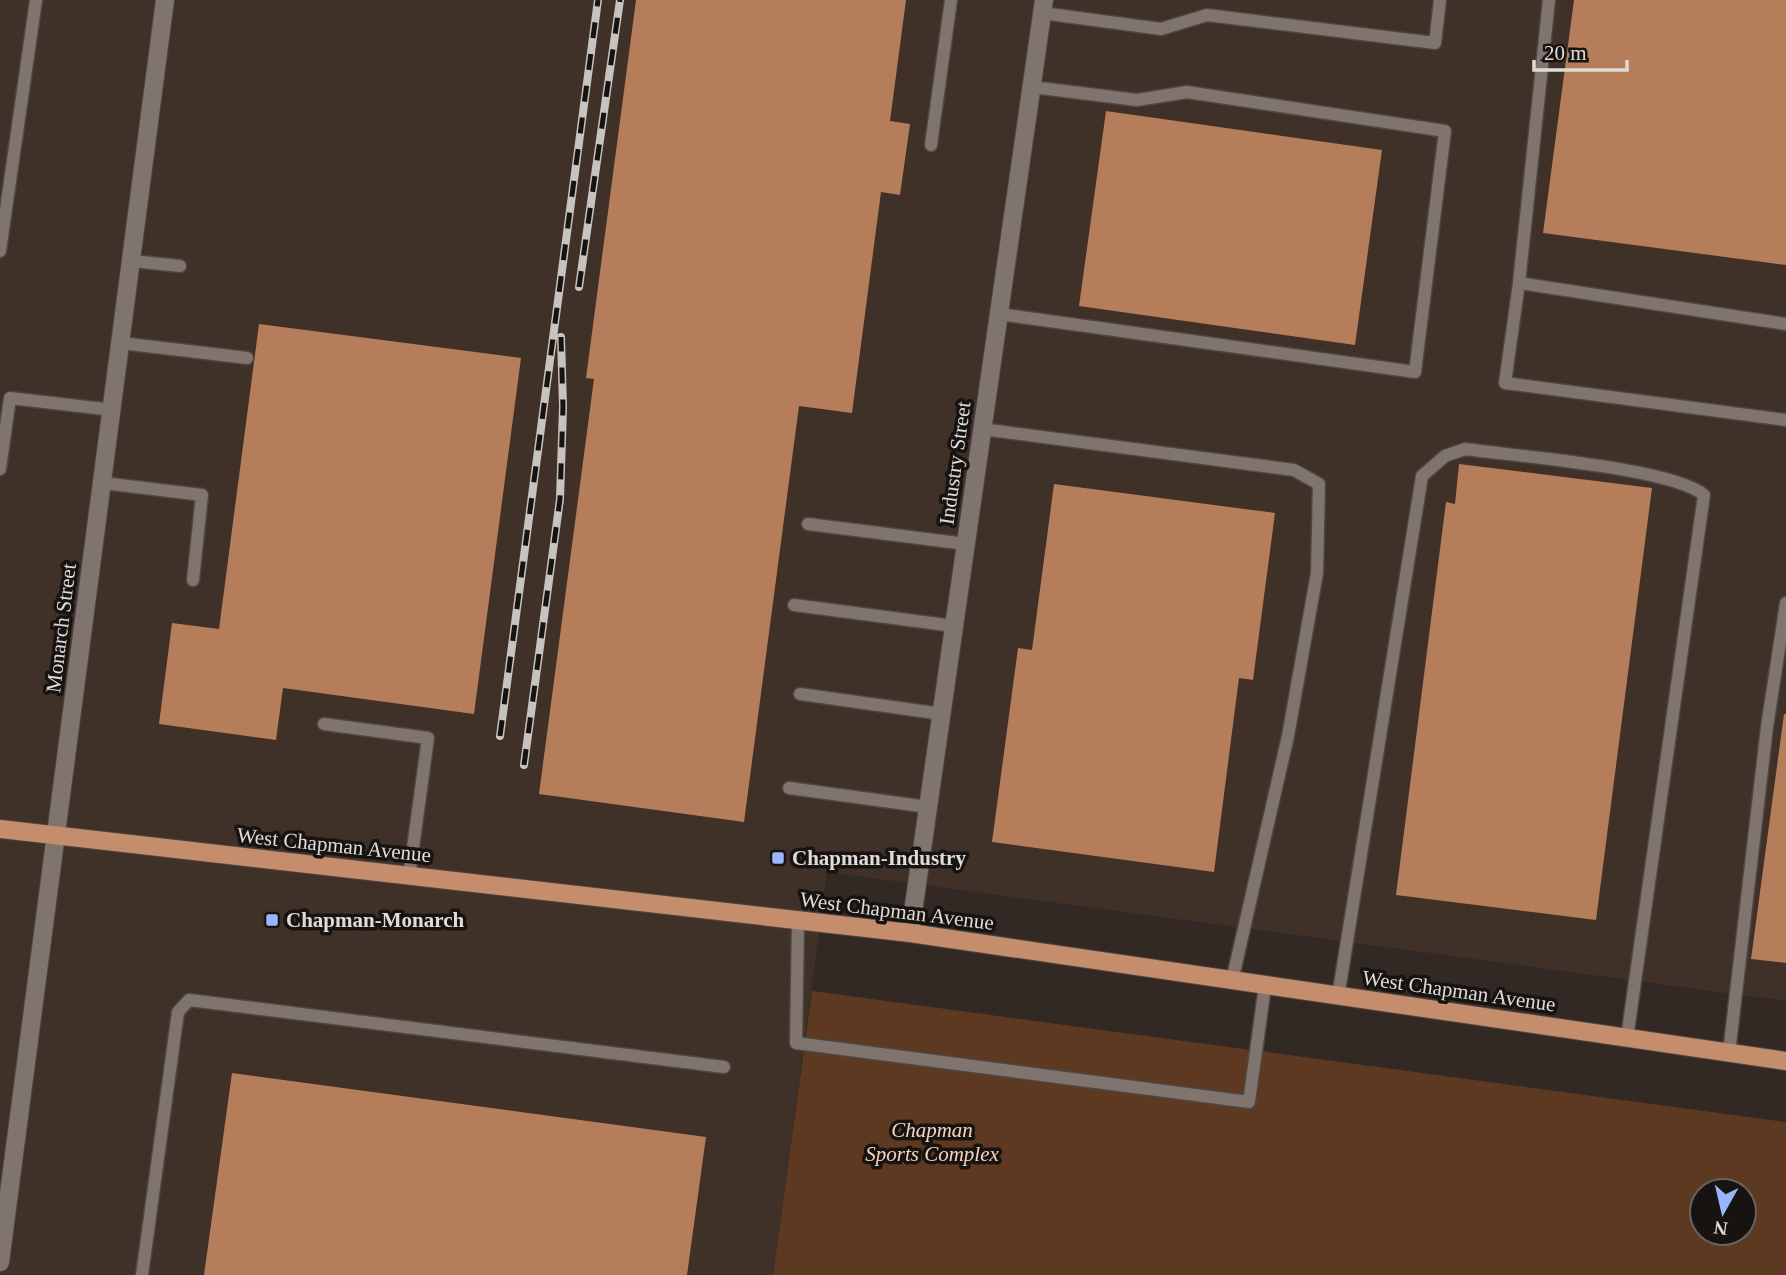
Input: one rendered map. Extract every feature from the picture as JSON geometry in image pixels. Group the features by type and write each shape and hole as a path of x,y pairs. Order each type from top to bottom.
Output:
{"main road":[{"name":"West Chapman Avenue","path":"0,829 910,933 1786,1061"}],"street":[{"name":"Monarch Street","path":"0,1262 6,1178 57,837 165,0"},
{"name":"Industry Street","path":"910,933 1043,7"}],"lane":[{"path":"0,251 36,0"},
{"path":"931,145 951,0"},
{"path":"1043,7 1161,29 1208,15 1435,43 1440,0"},
{"path":"1549,0 1519,283 1505,383 1786,420"},
{"path":"999,314 1415,372 1445,131 1187,92 1137,100 1032,87"},
{"path":"132,261 180,266"},
{"path":"1519,283 1786,324"},
{"path":"121,342 247,358"},
{"path":"0,469 5,397 113,410"},
{"path":"982,429 1294,470 1320,484 1317,573 1287,736 1232,981"},
{"path":"1338,997 1422,476 1445,456 1465,449 1633,472 1693,486 1704,495 1627,1038"},
{"path":"103,483 202,495 193,580"},
{"path":"808,524 966,544"},
{"path":"1729,1053 1767,727 1786,603"},
{"path":"794,605 954,626"},
{"path":"800,694 942,714"},
{"path":"324,724 428,738 409,877"},
{"path":"789,788 929,807"},
{"path":"798,921 796,1043 1249,1102 1265,986"},
{"path":"142,1275 178,1012 189,1000 724,1067"}],"shaded area":[{"path":"0,0 1786,0 1786,1001 827,872 773,1275 0,1275"}],"green space":[{"name":"Chapman Sports Complex","path":"812,991 1786,1122 1786,1275 773,1275"}],"building":[{"path":"636,0 906,0 890,121 910,124 900,195 881,192 852,413 799,406 744,822 539,794 594,379 586,378"},
{"path":"1574,0 1786,0 1786,265 1543,233"},
{"path":"1106,111 1382,150 1355,345 1079,306"},
{"path":"259,324 521,358 474,714 283,688 276,740 159,724 172,623 219,629"},
{"path":"1459,464 1652,488 1596,920 1396,895 1446,502 1455,504"},
{"path":"1054,484 1275,513 1253,680 1239,678 1214,872 992,842 1018,648 1032,650"},
{"path":"1786,714 1786,963 1751,959"},
{"path":"232,1073 706,1137 687,1275 204,1275"}],"railway":[{"path":"500,736 598,0"},
{"path":"579,287 620,0"},
{"path":"524,765 560,499 563,407 561,337"}],"place":[{"name":"Chapman-Industry","path":"778,858"},
{"name":"Chapman-Monarch","path":"272,920"}]}
